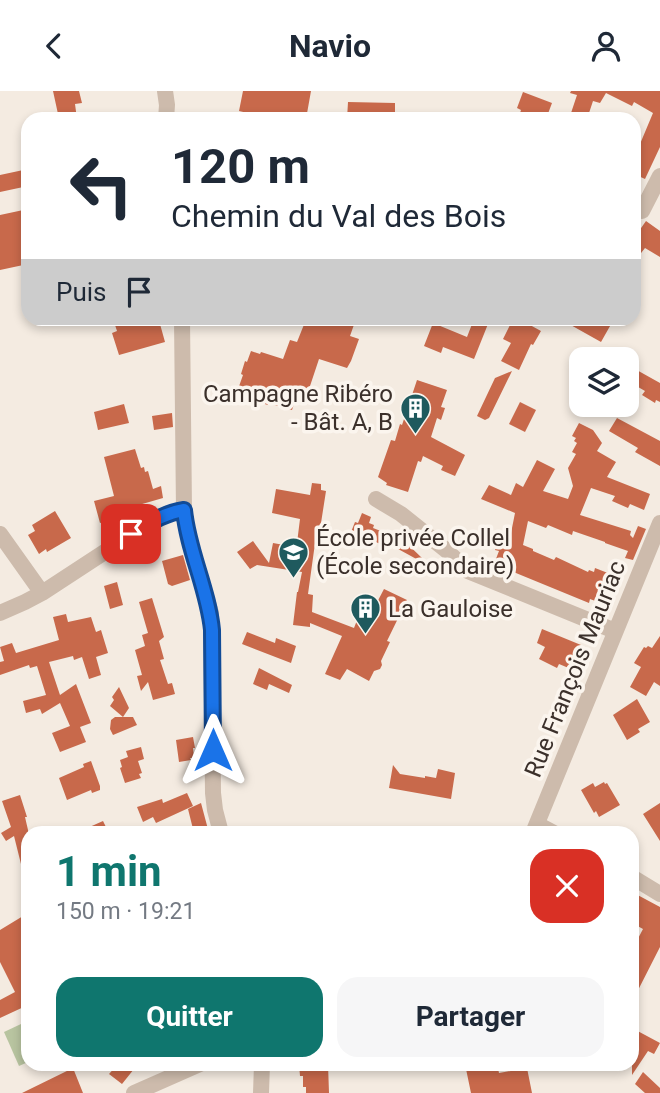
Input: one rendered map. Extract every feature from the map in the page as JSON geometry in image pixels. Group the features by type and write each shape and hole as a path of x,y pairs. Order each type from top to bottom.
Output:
{"street":[{"path":"165,91 166,112"},
{"path":"642,211 660,176"},
{"path":"182,326 184,510 189,538 211,613 213,793 219,826"},
{"path":"376,499 401,514 468,571 615,631"},
{"path":"0,613 42,593 149,523 169,513 184,510"},
{"name":"Rue François Mauriac","path":"536,826 660,523"},
{"path":"0,534 42,593"},
{"path":"639,881 660,894"},
{"path":"134,1093 184,1071"},
{"path":"261,1093 262,1071"}],"green space":[{"path":"21,1024 21,1065 19,1066 4,1032"}],"building":[{"path":"53,91 79,91 82,103 75,104 76,112 58,112"},
{"path":"243,91 311,91 307,112 239,111"},
{"path":"660,91 660,147 645,179 641,177 641,142 653,113 634,102 632,106 606,93 600,103 593,101 589,112 571,112 577,95 570,93"},
{"path":"523,92 552,103 549,112 520,112 517,108"},
{"path":"348,102 395,103 395,112 347,112"},
{"path":"21,170 21,188 0,192 0,175"},
{"path":"21,210 21,266 0,270 0,215"},
{"path":"646,221 660,231 660,257 645,248 641,253 641,228"},
{"path":"115,326 161,326 165,342 119,355 112,333 117,331"},
{"path":"303,326 354,326 350,336 359,339 347,368 319,359 305,401 296,398 292,410 245,398 246,395 237,392 245,361 247,362 251,351 283,359 290,340 297,342"},
{"path":"432,326 440,326 467,337 471,326 487,326 474,359 443,347 441,353 424,346"},
{"path":"510,326 532,326 541,331 533,345 531,344 519,370 501,361 511,343 503,339"},
{"path":"572,326 610,326 601,342"},
{"path":"512,371 489,418 485,420 477,416 495,378"},
{"path":"639,371 660,383 660,402 656,400 655,403 642,395 645,391 639,388"},
{"name":"Campagne Ribéro - Bât. A, B","path":"417,380 447,390 441,407 445,408 441,420 437,418 431,437 465,455 455,476 441,470 443,466 423,456 421,462 418,461 408,492 386,485 387,483 378,477 391,440 395,441 400,424 402,425"},
{"path":"520,402 536,410 525,432 509,424"},
{"path":"124,404 129,423 98,430 94,412"},
{"path":"172,413 173,427 154,430 152,416"},
{"path":"617,418 660,441 660,466 635,452 638,448 609,431"},
{"path":"579,423 593,430 602,443 597,451 616,462 607,477 650,494 644,510 630,504 628,508 612,501 615,496 591,488 580,515 631,531 633,538 638,526 646,529 633,560 625,558 628,551 605,542 573,531 572,535 548,525 546,528 528,521 523,545 588,572 594,572 595,568 618,577 613,590 598,602 590,599 589,603 494,564 499,551 495,550 500,539 509,543 515,513 481,499 489,485 511,495 516,483 523,487 537,460 555,469 543,491 568,499 573,486 568,468 576,454 572,452 577,443 572,436"},
{"path":"135,449 141,468 144,467 145,472 148,471 153,489 161,486 163,498 118,511 120,517 100,523 94,501 114,496 104,457"},
{"path":"312,483 321,484 321,490 326,491 321,523 329,525 327,537 316,536 308,594 313,595 312,612 354,628 363,605 373,610 384,589 407,600 387,641 390,642 381,661 382,665 374,671 369,681 347,669 340,680 325,674 342,636 310,623 310,627 293,625 302,572 257,565 250,569 237,552 253,541 269,563 273,543 295,547 300,519 272,513 276,489 310,495"},
{"path":"55,511 71,538 39,554 28,535 35,531 32,525"},
{"path":"362,513 371,517 369,523 374,525 373,528 391,535 394,531 422,558 420,561 389,544 388,547 351,532"},
{"path":"183,555 190,580 172,586 168,584 162,561"},
{"path":"117,582 123,605 110,609 104,586"},
{"path":"152,598 164,637 159,641 164,659 160,660 168,684 172,683 175,694 153,700 148,682 141,691 137,676 142,675 135,650 145,646 142,635 148,633 139,602"},
{"path":"66,614 68,622 91,617 96,632 101,630 108,653 96,657 101,675 89,679 82,657 74,660 73,656 49,662 60,695 76,684 91,723 80,727 86,742 60,752 52,733 70,726 60,703 42,714 40,709 26,713 23,701 46,695 37,666 30,668 29,665 0,675 0,662 4,661 0,647 12,643 16,653 59,640 53,617"},
{"path":"542,629 581,645 571,669 559,664 557,668 539,659 545,647 537,643"},
{"path":"247,632 275,643 276,638 296,646 291,663 242,644"},
{"path":"660,636 660,686 654,682 646,696 630,687 641,667 634,663 644,647 652,648"},
{"path":"259,668 292,685 289,693 269,684 267,690 253,684"},
{"path":"119,687 129,708 123,717 110,706"},
{"path":"637,699 650,722 627,740 613,715"},
{"path":"115,717 133,717 137,725 113,735 110,729 111,720"},
{"path":"193,737 194,758 179,762 176,740"},
{"path":"141,747 144,759 138,761 141,778 125,783 120,760 128,757 126,751"},
{"path":"91,761 100,790 92,793 91,790 67,800 59,778"},
{"path":"393,765 400,774 425,778 436,778 438,769 455,773 451,799 389,788"},
{"path":"604,782 620,805 599,817 581,790 593,783 595,787"},
{"path":"187,793 193,806 156,823 153,817 143,822 137,807 162,799 163,803"},
{"path":"20,795 27,817 27,826 21,826 21,864 14,836 6,841 1,833 11,827 2,801"},
{"path":"201,803 207,826 192,826 188,809"},
{"path":"660,803 660,841 643,814"},
{"path":"103,821 106,826 92,826"},
{"path":"639,896 660,907 660,947 639,988 639,937 643,929 639,927"},
{"path":"21,917 21,1008 0,1018 0,1000 15,992 0,962 0,930"},
{"path":"639,1032 660,1043 654,1054 648,1051 639,1064"},
{"path":"67,1071 74,1071 83,1093 22,1093"},
{"path":"112,1071 132,1071 122,1084 109,1074"},
{"path":"300,1071 328,1071 329,1093 306,1093 303,1076 300,1076"},
{"path":"466,1071 528,1071 532,1093 471,1093"},
{"path":"643,1072 660,1088 660,1093 645,1093 635,1084"}],"place":[{"name":"Campagne Ribéro - Bât. A, B","path":"416,435"},
{"name":"École privée Collel (École secondaire)","path":"293,579"},
{"name":"La Gauloise","path":"365,636"}],"route":[{"path":"131,534 161,517 184,510 185,524 211,613 213,750"}]}
